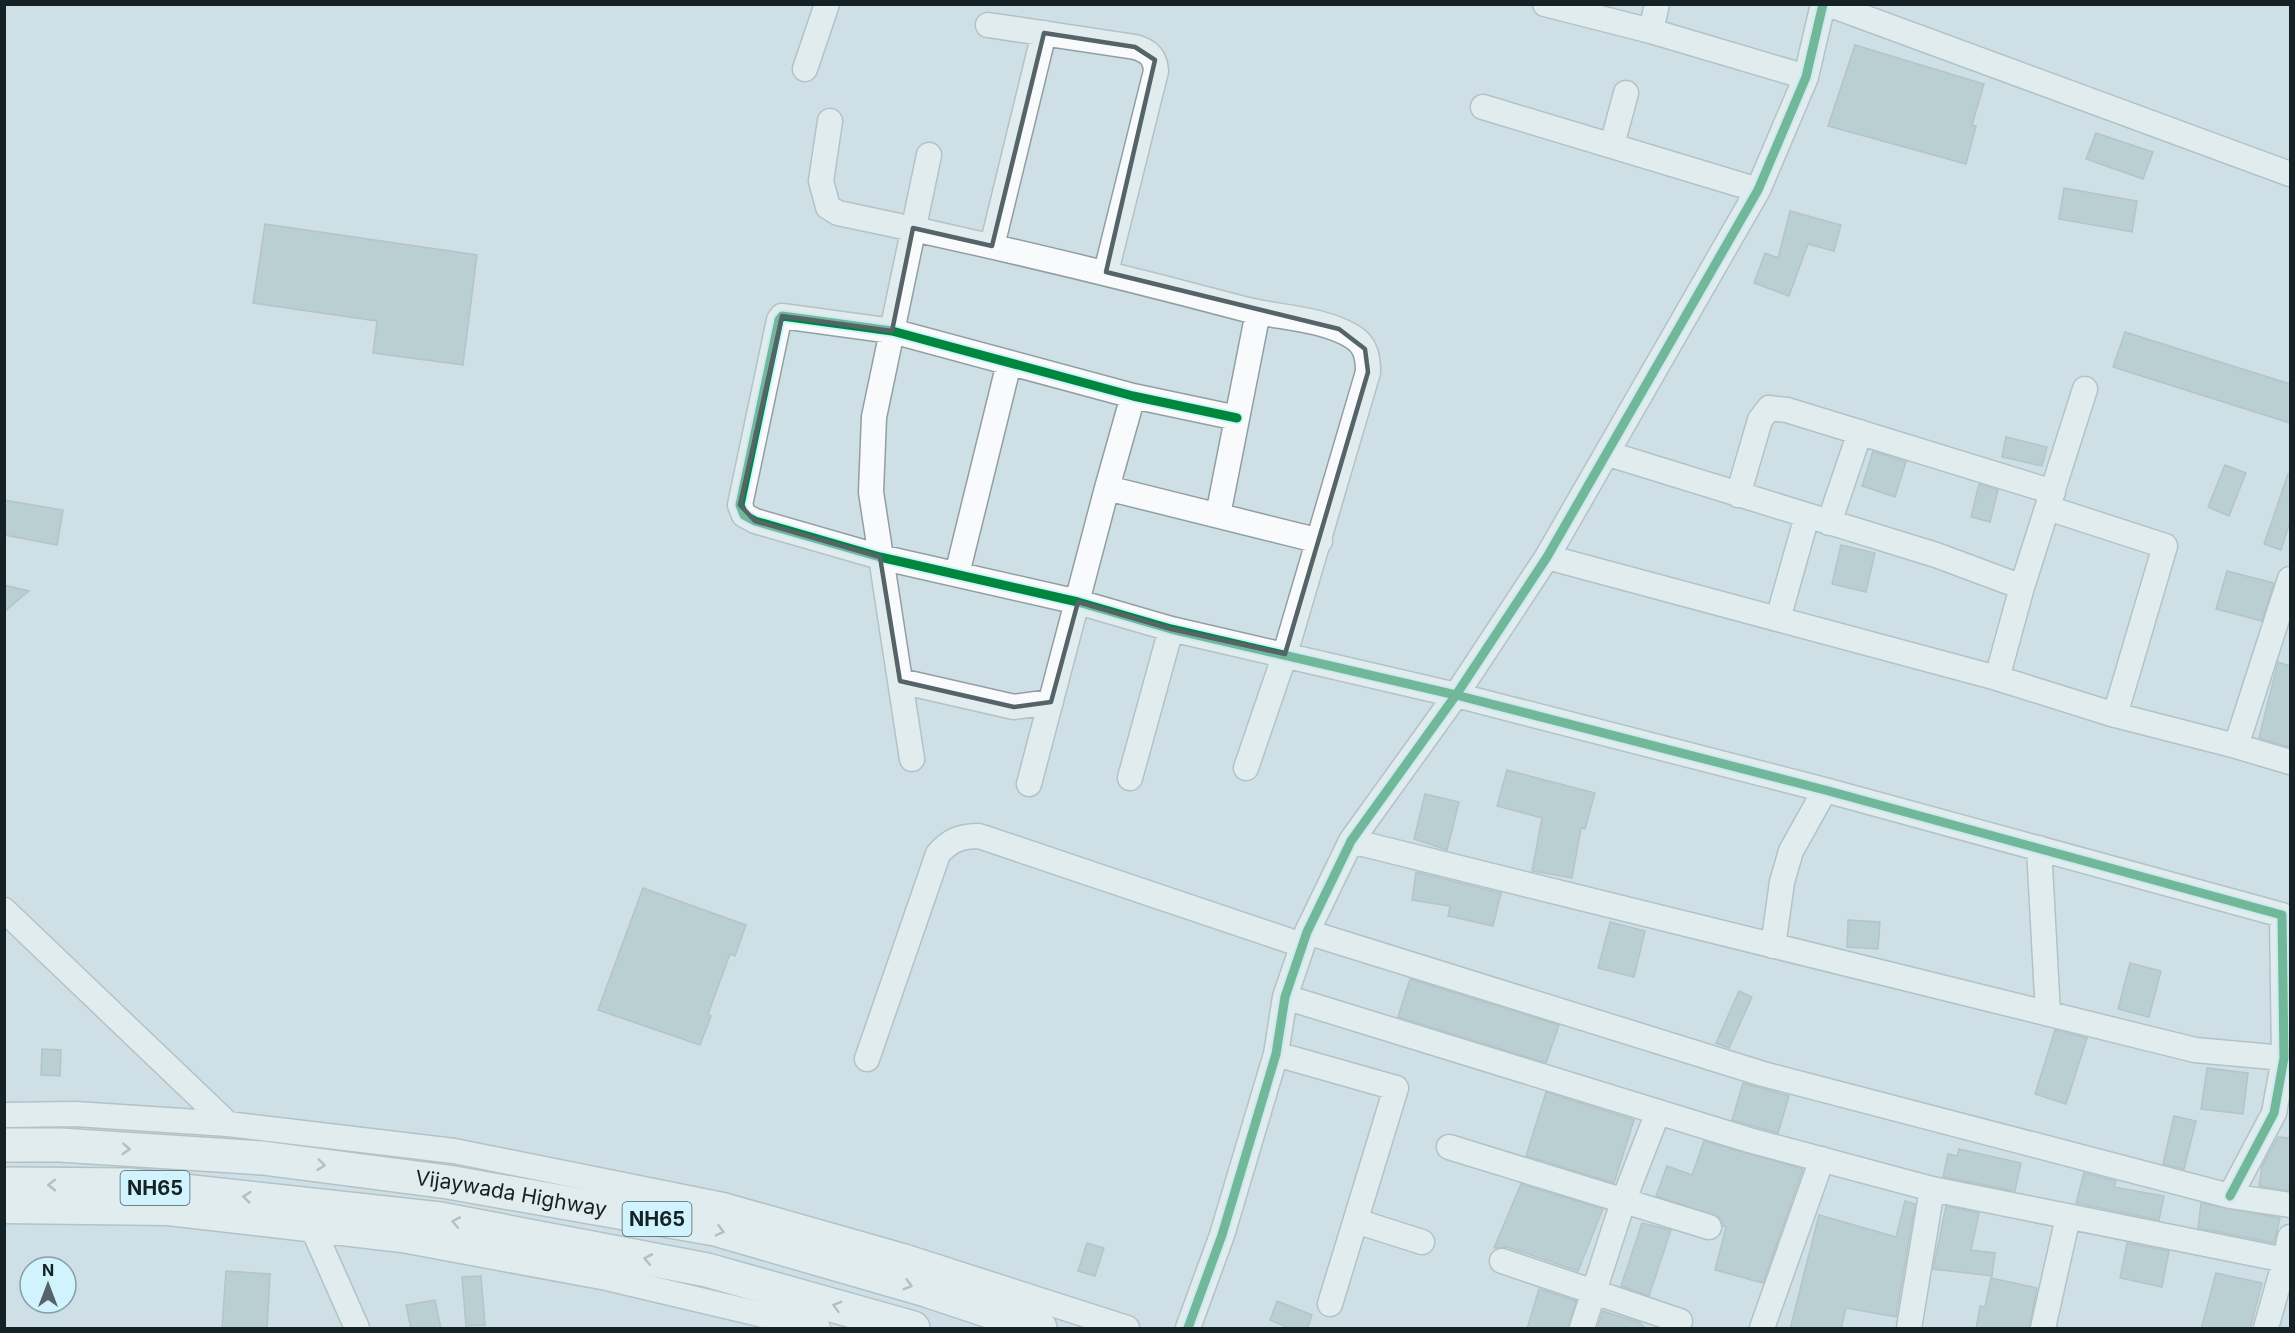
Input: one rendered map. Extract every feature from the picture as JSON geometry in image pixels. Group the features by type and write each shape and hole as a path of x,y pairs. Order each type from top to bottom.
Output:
{"highway":[{"name":"Vijaywada Highway","path":"4,1145 60,1145 263,1158 448,1182 716,1229 926,1290 1040,1329"},
{"name":"Vijaywada Highway","path":"4,1184 129,1185 440,1219 707,1270 913,1329"}],"street":[{"path":"805,69 827,4"},
{"path":"1545,4 1651,31 1806,77"},
{"path":"1651,31 1657,4"},
{"path":"1188,1329 1222,1235 1276,1054 1285,997 1305,938 1351,841 1456,695 1547,557 1609,454 1758,190 1806,77 1823,4"},
{"path":"1828,4 2290,174"},
{"path":"988,25 1135,47 1146,50 1155,60 1156,71 1106,272"},
{"path":"992,246 1044,33"},
{"path":"1612,145 1626,93"},
{"path":"1483,106 1758,190"},
{"path":"830,121 821,181 828,207 838,213 1106,272 1258,312 1339,329 1356,338 1365,349 1368,372 1285,654 1246,768"},
{"path":"912,759 871,492 874,417 929,155"},
{"path":"1218,515 1258,312"},
{"path":"1237,418 1132,396 892,332 782,316 779,320 740,505 744,514 755,521 880,557 1078,602 1171,629 1456,695 1826,790 2286,916 2288,1064 2274,1113 2230,1196"},
{"path":"957,574 1009,363"},
{"path":"1997,678 2022,587 2085,389"},
{"path":"1029,784 1132,396"},
{"path":"1738,495 1760,420 1769,408 1787,410 1860,432 2051,500 2165,546 2115,715"},
{"path":"1778,619 1818,520 1860,432"},
{"path":"1609,454 1936,555 2022,587"},
{"path":"1107,488 1320,540"},
{"path":"1547,557 1997,678 2115,715 2290,762"},
{"path":"2236,746 2290,579"},
{"path":"1130,778 1171,629"},
{"path":"900,681 1014,707 1051,702"},
{"path":"1773,946 1782,882 1791,851 1826,790"},
{"path":"867,1059 938,854 948,842 964,836 979,836 1305,938 1763,1074 2230,1196 2290,1205"},
{"path":"1351,841 2195,1050 2288,1064"},
{"path":"2039,848 2048,1014"},
{"path":"4,910 228,1124"},
{"path":"1285,997 1749,1140 1932,1189 2068,1217 2288,1249 2266,1329"},
{"path":"1276,1054 1396,1088 1330,1304"},
{"path":"1582,1329 1623,1203 1658,1112"},
{"path":"4,1115 75,1114 228,1124 454,1151 723,1205 903,1256 1127,1329"},
{"path":"1449,1147 1623,1203 1708,1227"},
{"path":"1762,1329 1821,1158"},
{"path":"1909,1329 1932,1189"},
{"path":"4,1211 168,1213 402,1240 607,1278 818,1329"},
{"path":"2043,1329 2068,1217"},
{"path":"1356,1221 1422,1242"},
{"path":"313,1229 357,1329"},
{"path":"1502,1261 1680,1321"}],"highlighted area":[{"path":"1044,33 1135,47 1155,60 1106,272 1339,329 1365,349 1368,372 1285,654 1171,629 1078,602 1051,702 1014,707 900,681 880,557 755,521 740,505 782,316 892,331 913,228 992,246"}],"building":[{"path":"1855,45 1984,84 1972,125 1976,126 1966,164 1828,126"},
{"path":"2096,133 2153,152 2143,179 2086,159"},
{"path":"2064,188 2137,201 2132,232 2059,219"},
{"path":"1790,211 1841,225 1834,251 1808,244 1789,296 1754,283 1765,253 1778,258"},
{"path":"265,224 477,255 463,365 373,353 377,321 253,303"},
{"path":"2125,332 2290,384 2290,423 2113,367"},
{"path":"2006,437 2047,447 2042,466 2002,457"},
{"path":"1873,451 1906,462 1895,497 1862,486"},
{"path":"2225,465 2246,473 2229,516 2208,507"},
{"path":"2288,474 2290,475 2290,522 2281,550 2264,544"},
{"path":"1979,484 1998,490 1990,522 1971,517"},
{"path":"4,500 63,510 57,545 4,535"},
{"path":"1841,545 1875,553 1866,592 1832,584"},
{"path":"2227,571 2274,583 2262,621 2216,609"},
{"path":"4,585 29,591 4,612"},
{"path":"2278,662 2290,666 2290,747 2259,738"},
{"path":"1507,770 1595,793 1585,829 1581,828 1572,878 1532,871 1542,818 1497,806"},
{"path":"1425,794 1459,802 1447,850 1414,839"},
{"path":"1416,872 1501,893 1493,926 1448,916 1450,906 1412,900"},
{"path":"643,888 746,925 735,956 730,954 708,1014 711,1016 700,1045 598,1010"},
{"path":"1848,920 1880,922 1878,949 1847,947"},
{"path":"1610,922 1645,931 1634,977 1598,968"},
{"path":"2130,963 2161,971 2149,1017 2118,1009"},
{"path":"1410,979 1559,1025 1546,1063 1398,1017"},
{"path":"1739,991 1752,997 1729,1048 1716,1043"},
{"path":"2055,1030 2087,1038 2066,1104 2035,1094"},
{"path":"42,1049 61,1050 60,1076 41,1075"},
{"path":"2207,1068 2248,1073 2243,1114 2201,1109"},
{"path":"1743,1083 1789,1096 1778,1133 1732,1120"},
{"path":"1546,1092 1634,1120 1614,1183 1526,1156"},
{"path":"2174,1116 2196,1121 2184,1169 2163,1164"},
{"path":"2278,1137 2290,1138 2290,1191 2259,1186 2262,1166"},
{"path":"1704,1141 1803,1169 1763,1283 1715,1270 1726,1227 1723,1226 1719,1217 1656,1196 1667,1166 1692,1175"},
{"path":"1959,1149 2021,1163 2015,1191 1943,1177 1948,1154 1957,1156"},
{"path":"2084,1173 2116,1181 2114,1187 2164,1196 2159,1220 2076,1203"},
{"path":"1521,1184 1603,1209 1578,1271 1507,1247 1494,1248"},
{"path":"1905,1201 1915,1204 1896,1317 1846,1308 1841,1329 1790,1329 1819,1215 1896,1237"},
{"path":"2201,1203 2280,1218 2274,1243 2198,1228"},
{"path":"1946,1206 1979,1213 1971,1250 1995,1253 1992,1276 1933,1269"},
{"path":"1642,1223 1671,1230 1649,1296 1621,1286"},
{"path":"1087,1243 1104,1248 1095,1276 1078,1271"},
{"path":"2127,1243 2169,1251 2162,1287 2120,1278"},
{"path":"226,1271 270,1274 267,1329 222,1329"},
{"path":"2216,1273 2262,1283 2250,1329 2201,1329"},
{"path":"481,1276 485,1325 466,1326 462,1277"},
{"path":"1991,1278 2037,1288 2029,1329 1976,1329 1980,1306 1985,1307"},
{"path":"1539,1289 1576,1301 1568,1329 1527,1329"},
{"path":"435,1300 441,1329 411,1329 406,1305"},
{"path":"1277,1301 1312,1315 1307,1329 1291,1329 1270,1320"},
{"path":"1603,1311 1640,1323 1646,1329 1597,1329"}],"cycle path":[{"path":"1188,1328 1222,1235 1276,1054 1285,997 1307,932 1351,841 1456,695 1547,557 1758,190 1806,77 1823,4"},
{"path":"1237,418 1133,396 892,331 782,316 779,320 740,505 744,515 755,521 880,557 1078,602 1171,629 1456,695 1825,790 2282,915 2284,1058 2274,1113 2230,1196"}]}
